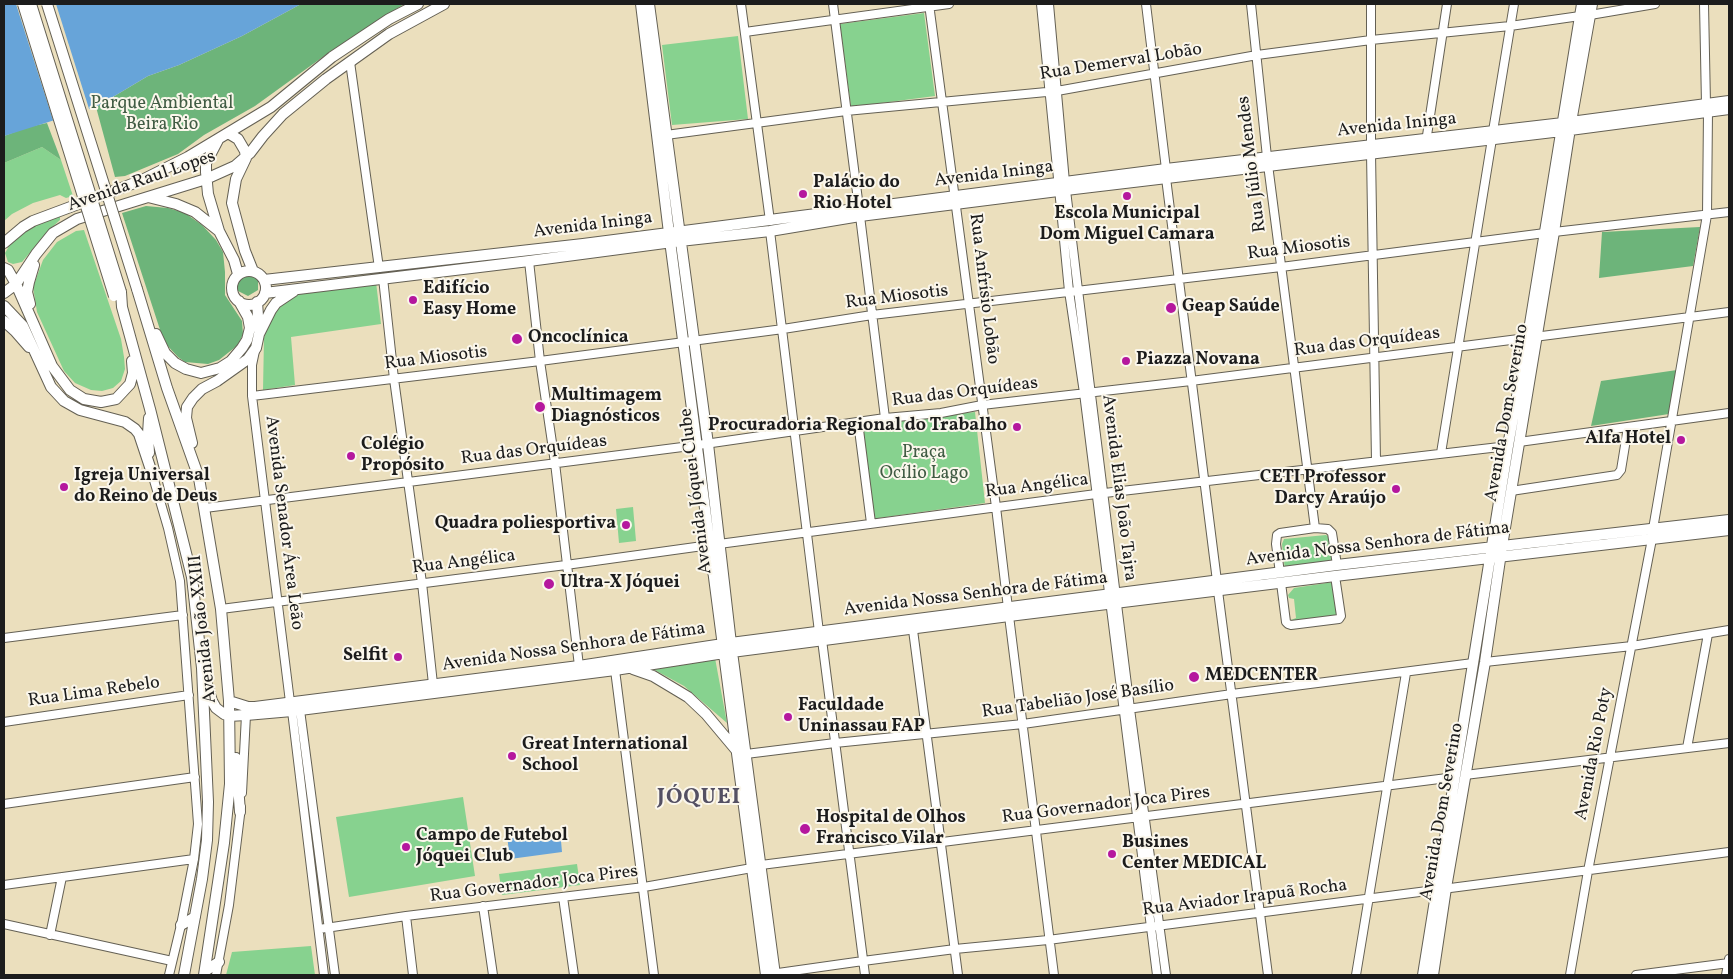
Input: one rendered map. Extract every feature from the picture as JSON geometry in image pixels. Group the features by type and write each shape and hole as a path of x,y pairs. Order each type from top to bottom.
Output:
{"main road":[{"path":"23,4 118,294"},
{"path":"31,4 118,294"},
{"path":"46,4 137,289 165,353 175,363 186,369 202,373 220,368 231,361 242,348 250,328 248,317 239,301 235,298 232,288 238,274 253,271"},
{"name":"Avenida Raul Lopes","path":"4,243 33,221 163,171 272,107 332,57 390,19 418,4"},
{"name":"Avenida Raul Lopes","path":"4,293 16,284 53,234 77,219 224,172 246,158 283,114 326,78 390,34 444,4"},
{"name":"Avenida Jóquei Clube","path":"641,4 703,444 769,975"},
{"name":"Avenida Jóquei Clube","path":"649,4 666,135 675,237"},
{"name":"Avenida Dom Severino","path":"1582,4 1585,15"},
{"name":"Avenida Dom Severino","path":"1423,975 1441,889 1460,776 1485,662 1508,446 1532,337 1585,15 1592,4"},
{"name":"Avenida Ininga","path":"265,293 381,273 770,226 859,212 1267,161 1566,127 1707,108 1729,101"},
{"name":"Avenida Ininga","path":"1707,108 1729,109"},
{"path":"228,133 240,141 245,151 246,158 236,179 232,203 244,251 253,271 264,280 265,293 257,302 248,305 239,301"},
{"path":"218,139 206,163 206,179 211,209 219,232 234,260 238,274"},
{"path":"147,196 195,212 219,232"},
{"name":"Avenida Ininga","path":"264,280 529,261 675,237"},
{"path":"35,327 27,292 32,270 46,242"},
{"path":"4,268 8,270 16,284 52,366 70,390 84,399 101,402 116,399 130,384 133,373 129,333"},
{"path":"199,478 186,418 188,407 193,398 202,389 248,359 256,348 259,334 276,303 289,293 303,287"},
{"name":"Avenida João XXIII","path":"137,289 167,388 199,478 221,609 229,701 230,784 224,844 204,973"},
{"name":"Avenida João XXIII","path":"118,294 150,409 192,577 202,668 208,811 207,846 184,975"},
{"path":"257,302 259,334"},
{"path":"4,306 23,326 51,388 64,401 80,410 125,422 136,429 151,470"},
{"path":"4,321 34,354"},
{"name":"Avenida Dom Severino","path":"1460,776 1473,664 1496,552 1511,491 1532,337"},
{"path":"150,409 148,434 151,470"},
{"name":"Avenida Nossa Senhora de Fátima","path":"1652,534 1729,520"},
{"name":"Avenida Nossa Senhora de Fátima","path":"229,716 246,715 432,684 1280,578 1335,576 1496,552 1652,534 1729,530"},
{"name":"Avenida Nossa Senhora de Fátima","path":"1280,578 1337,565 1496,552"},
{"name":"Avenida Nossa Senhora de Fátima","path":"821,636 914,630 1008,612"},
{"name":"Avenida Nossa Senhora de Fátima","path":"229,701 248,707 294,707 615,670 727,648"},
{"path":"202,668 212,701 216,708 229,716"},
{"path":"627,668 653,676 688,696 742,752"},
{"path":"230,732 235,746 240,812"},
{"name":"Avenida Dom Severino","path":"1433,975 1441,889"},
{"path":"181,925 195,917"},
{"path":"204,973 219,962"}],"street":[{"path":"741,4 758,122 794,431 865,975"},
{"path":"833,4 885,418"},
{"path":"745,32 835,21 930,5 949,4"},
{"name":"Avenida Elias João Tajra","path":"1041,4 1053,91 1062,187 1099,494 1155,926 1157,975"},
{"name":"Avenida Elias João Tajra","path":"1049,4 1053,91"},
{"path":"1146,4 1217,586 1268,975"},
{"name":"Rua Júlio Mendes","path":"1251,4 1267,161 1315,528"},
{"path":"1371,4 1373,357 1376,461"},
{"path":"1426,143 1441,33 1447,4"},
{"path":"1441,453 1514,4"},
{"name":"Rua Demerval Lobão","path":"666,135 846,111 1053,91 1257,55 1371,40 1510,26 1655,4"},
{"name":"Avenida Rio Poty","path":"1570,975 1609,758 1632,646 1708,215 1704,4"},
{"name":"Rua Anfrísio Lobão","path":"930,5 996,508 1048,940 1054,975"},
{"path":"350,62 409,482 432,684"},
{"name":"Rua Miosotis","path":"252,396 540,361 783,329 872,315 969,305 1476,241 1729,212"},
{"path":"529,261 579,666"},
{"name":"Rua das Orquídeas","path":"204,508 703,444 885,418 941,413 982,405 1192,381 1729,312"},
{"name":"Avenida Senador Área Leão","path":"256,348 252,365 252,396 294,707 310,867 324,975"},
{"path":"1519,442 1729,413"},
{"path":"858,422 870,524"},
{"path":"1511,491 1618,475 1621,470 1628,427"},
{"name":"Rua Angélica","path":"221,609 1099,494 1508,446"},
{"name":"Avenida João XXIII","path":"151,470 168,528 180,581 198,824 194,860 169,975"},
{"path":"1335,576 1340,620 1290,625 1286,622 1276,544 1277,535 1315,528 1328,529 1332,533 1337,565"},
{"path":"4,638 183,615"},
{"path":"914,630 958,975"},
{"path":"1485,662 1632,646 1729,630"},
{"path":"1687,748 1708,634"},
{"name":"Rua Tabelião José Basílio","path":"742,752 1023,724 1232,694 1473,664"},
{"path":"615,670 654,975"},
{"path":"1356,975 1406,673"},
{"name":"Rua Lima Rebelo","path":"4,722 189,695"},
{"name":"Avenida Senador Área Leão","path":"294,707 310,780 335,975"},
{"name":"Avenida Elias João Tajra","path":"1127,709 1138,747 1141,816"},
{"path":"216,975 229,905 240,812 246,715"},
{"name":"Rua Governador Joca Pires","path":"319,929 483,906 644,887 756,867 940,842 1729,743"},
{"path":"4,804 195,777"},
{"path":"301,781 310,780"},
{"path":"305,818 314,816"},
{"name":"Rua Aviador Irapuã Rocha","path":"769,975 955,949 1048,940 1729,852"},
{"path":"4,885 194,860"},
{"path":"310,867 321,866"},
{"path":"50,935 62,877"},
{"path":"563,897 574,975"},
{"path":"483,906 493,975"},
{"path":"406,916 414,975"},
{"path":"4,924 172,961"},
{"name":"Avenida Elias João Tajra","path":"1155,926 1166,975"},
{"path":"1636,975 1729,962 1726,975"}],"green space":[{"name":"Parque Ambiental Beira Rio","path":"301,4 404,4 331,51 255,106 204,135 178,154 125,176 115,177 96,107 148,76 179,65 242,36"},
{"path":"924,13 935,96 851,107 840,24"},
{"path":"738,36 748,119 672,125 662,45"},
{"path":"47,123 61,160 42,147 4,163 4,136 28,127"},
{"path":"42,147 61,160 73,196 66,198 60,195 33,203 12,214 4,221 4,163"},
{"path":"146,206 168,208 185,213 202,225 216,240 223,252 225,295 242,321 243,334 238,345 219,360 208,364 185,362 164,342 122,213"},
{"path":"58,216 60,220 22,262 13,264 8,262 5,253 12,241 27,229"},
{"path":"1700,227 1693,266 1599,278 1602,232"},
{"path":"84,230 121,339 124,357 125,369 121,381 113,388 102,391 91,390 75,383 64,371 37,312 33,287 43,260 57,242 76,231"},
{"path":"245,274 253,275 258,279 258,290 248,296 236,290 237,280"},
{"path":"376,282 381,324 291,337 295,385 263,390 264,338 275,307 301,291"},
{"path":"1677,370 1669,414 1591,426 1601,381"},
{"name":"Praça Ocílio Lago","path":"975,412 985,503 872,519 861,425"},
{"name":"Quadra poliesportiva","path":"633,507 636,541 619,543 616,509"},
{"path":"1326,535 1329,537 1332,562 1285,570 1282,544 1284,539"},
{"path":"1333,582 1337,589 1333,591 1339,617 1293,625 1291,620 1296,618 1294,599 1289,598 1288,595 1294,588"},
{"path":"715,658 727,723 684,686 651,668"},
{"name":"Campo de Futebol Jóquei Club","path":"463,797 475,876 349,897 336,817"},
{"path":"577,864 580,885 502,895 499,874"},
{"path":"311,946 315,975 226,975 232,952"}],"water":[{"path":"4,4 301,4 242,36 179,65 148,76 96,107 4,136"},
{"path":"560,830 562,852 510,859 507,836"}],"pier":[{"path":"16,4 56,4 90,112 54,123"}],"place":[{"name":"Palácio do Rio Hotel","path":"803,194"},
{"name":"Escola Municipal Dom Miguel Camara","path":"1127,196"},
{"name":"Edifício Easy Home","path":"413,300"},
{"name":"Geap Saúde","path":"1171,308"},
{"name":"Oncoclínica","path":"517,339"},
{"name":"Piazza Novana","path":"1126,361"},
{"name":"Multimagem Diagnósticos","path":"540,407"},
{"name":"Procuradoria Regional do Trabalho","path":"1017,427"},
{"name":"Alfa Hotel","path":"1681,440"},
{"name":"Colégio Propósito","path":"351,456"},
{"name":"Igreja Universal do Reino de Deus","path":"64,487"},
{"name":"CETI Professor Darcy Araújo","path":"1396,489"},
{"name":"Quadra poliesportiva","path":"626,525"},
{"name":"Ultra-X Jóquei","path":"549,584"},
{"name":"Selfit","path":"398,657"},
{"name":"MEDCENTER","path":"1194,677"},
{"name":"Faculdade Uninassau FAP","path":"788,717"},
{"name":"Great International School","path":"512,756"},
{"name":"Hospital de Olhos Francisco Vilar","path":"805,829"},
{"name":"Campo de Futebol Jóquei Club","path":"406,847"},
{"name":"Busines Center MEDICAL","path":"1112,854"}],"district":[{"name":"JÓQUEI","path":"699,799"}]}
